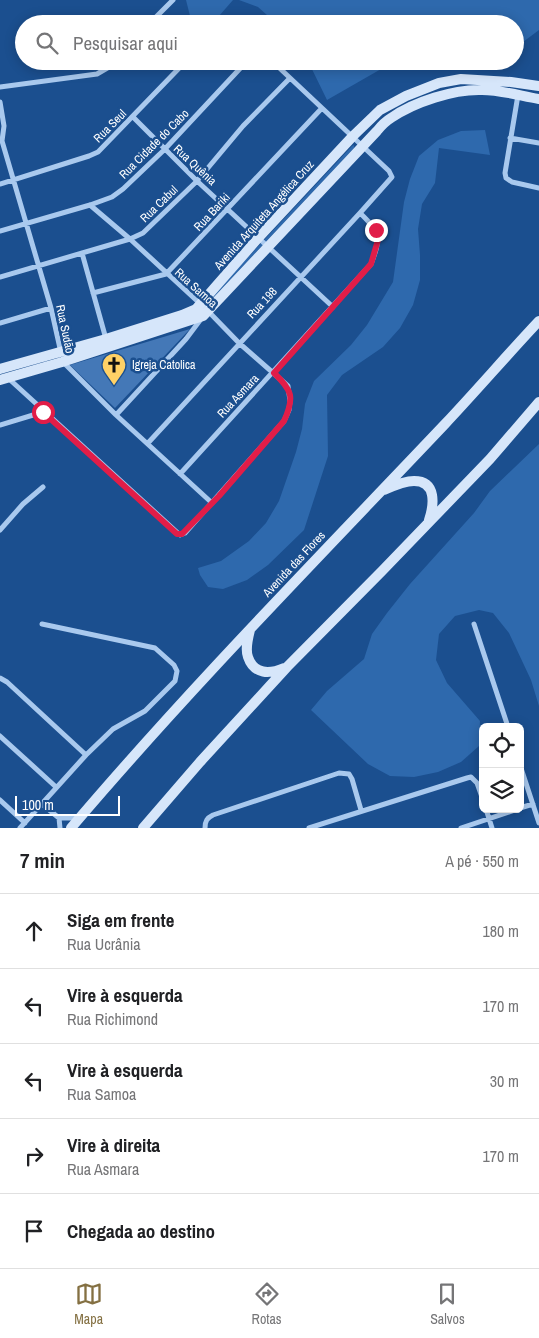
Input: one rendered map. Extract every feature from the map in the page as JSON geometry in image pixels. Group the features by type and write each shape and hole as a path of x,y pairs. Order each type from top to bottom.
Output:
{"main road":[{"name":"Avenida Arquiteta Angélica Cruz","path":"0,369 182,315 204,311 259,237 353,136 380,110 406,96 438,83 475,79 539,86"},
{"name":"Avenida Arquiteta Angélica Cruz","path":"4,378 62,362 204,311 269,247 391,118 426,101 444,95 482,90 539,99"},
{"name":"Avenida das Flores","path":"71,828 165,721 446,423 539,321"},
{"path":"143,828 200,762 287,667 490,459 539,402"},
{"path":"380,491 402,483 414,481 423,483 428,487 434,503 428,524"},
{"path":"250,630 247,646 248,657 254,667 273,673 287,667"}],"street":[{"path":"158,15 173,0"},
{"path":"0,87 97,74 104,70"},
{"name":"Rua Seul","path":"0,184 94,154 110,141 177,70"},
{"name":"Rua Cidade do Cabo","path":"0,231 112,197 164,150 238,70"},
{"path":"282,70 363,146"},
{"name":"Rua Cabul","path":"0,277 130,239 143,233 197,181 243,126 290,78"},
{"path":"518,95 510,138 506,178 512,182 539,188"},
{"name":"Rua Sudão","path":"0,102 5,131 1,142 27,223 51,308 62,362 212,503"},
{"name":"Rua Bariki","path":"166,274 322,108"},
{"name":"Rua Quênia","path":"133,117 164,150 333,307"},
{"path":"510,138 539,143"},
{"name":"Rua 198","path":"148,443 392,177 389,171 363,146"},
{"name":"Rua Samoa","path":"90,205 130,239 204,311 288,386 289,410 284,421 212,503"},
{"name":"Rua Asmara","path":"180,474 274,373 371,264 378,240 376,230 360,213"},
{"path":"82,253 106,339"},
{"path":"93,293 166,274"},
{"path":"0,323 51,308"},
{"path":"116,414 186,339 204,311"},
{"path":"4,378 180,535 185,533 212,503"},
{"path":"0,425 43,412"},
{"path":"0,530 23,504 43,487"},
{"path":"20,828 86,755 113,729 145,711 175,680 177,671 174,665 155,648 42,624"},
{"path":"474,624 507,723"},
{"path":"0,678 8,682 86,755"},
{"path":"0,736 56,787"},
{"path":"521,768 539,823"},
{"path":"205,828 205,822 213,815 339,773 349,774 352,779 361,810"},
{"path":"308,828 467,778 477,782 479,788"},
{"path":"0,800 25,823"},
{"path":"524,807 533,804"},
{"path":"42,805 59,818 80,817"},
{"path":"153,828 154,819 163,805"},
{"path":"487,813 492,828"},
{"path":"461,828 507,813"},
{"path":"59,818 60,828"}],"shaded area":[{"path":"186,0 233,0 220,15 190,15"},
{"path":"239,0 539,0 539,30 524,41 524,15 267,15 258,7"},
{"path":"312,70 379,70 327,100"},
{"path":"485,130 490,155 439,148 435,183 422,204 418,229 420,280 413,305 400,328 383,347 342,375 327,395 328,456 304,530 268,565 247,580 223,589 208,587 198,568 221,561 249,541 266,523 279,501 296,452 302,429 305,404 314,381 351,345 367,325 393,282 404,202 419,156 438,140 461,131"},
{"path":"354,145 354,148 210,301 209,299"},
{"path":"539,444 539,706 531,680 509,633 493,613 479,610 455,616 439,634 436,660 447,683 480,721 479,746 461,762 438,772 414,777 390,776 368,764 311,710 327,691 364,659 372,634 387,613 410,584 474,513 490,491"}],"building":[{"name":"Igreja Catolica","path":"190,329 115,408 70,365"}],"place":[{"name":"Igreja Catolica","path":"114,386"}],"route":[{"path":"43,412 177,534 185,533 284,421 289,410 290,394 288,386 274,373 371,264 378,240 376,230"}]}
